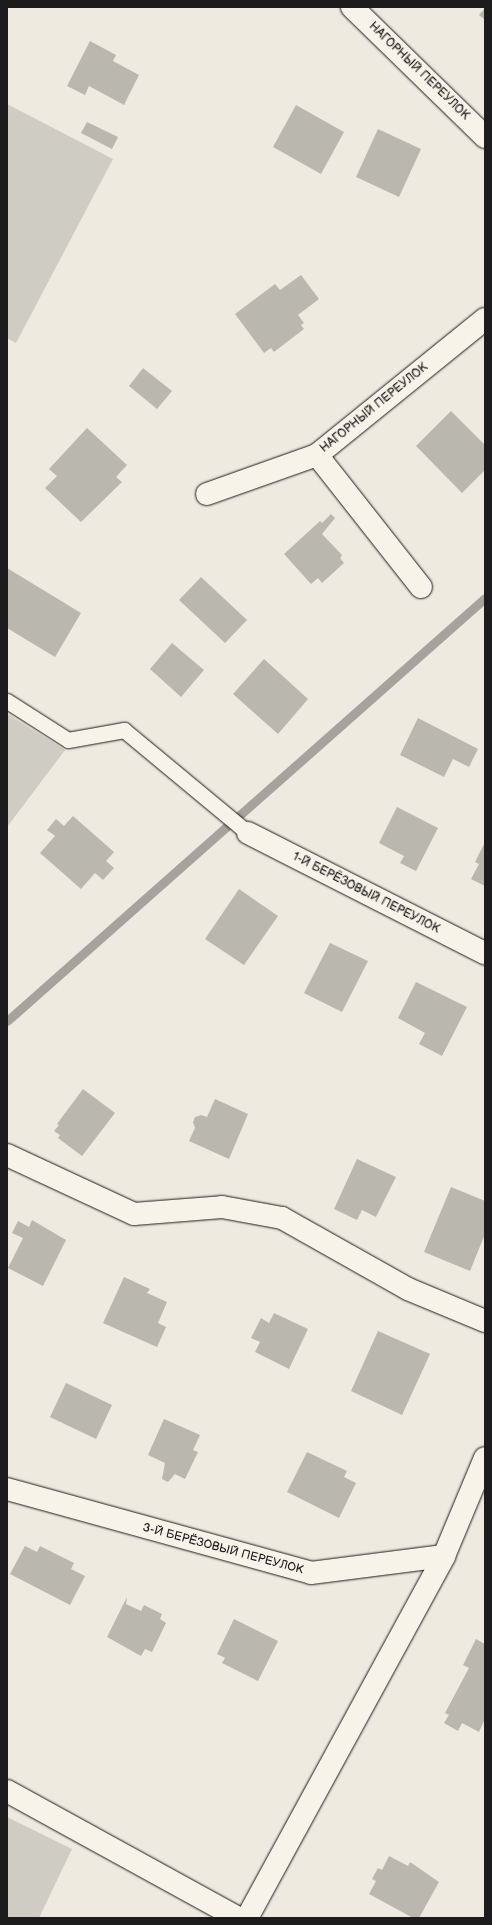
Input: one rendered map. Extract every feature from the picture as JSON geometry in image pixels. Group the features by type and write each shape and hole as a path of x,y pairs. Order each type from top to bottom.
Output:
{"street":[{"name":"НАГОРНЫЙ ПЕРЕУЛОК","path":"352,7 485,137"},
{"name":"НАГОРНЫЙ ПЕРЕУЛОК","path":"207,494 317,455 485,319"},
{"path":"317,455 421,587"},
{"name":"1-Й БЕРЁЗОВЫЙ ПЕРЕУЛОК","path":"248,833 485,952"},
{"path":"7,1155 134,1214 222,1207 282,1218 408,1289 485,1321"},
{"path":"247,1918 444,1556 485,1458"},
{"name":"3-Й БЕРЁЗОВЫЙ ПЕРЕУЛОК","path":"7,1489 311,1573 444,1556"},
{"path":"7,1791 238,1918"}],"lane":[{"path":"7,701 68,740 124,730 248,833"}],"shaded area":[{"path":"7,104 113,159 16,343 7,338"},
{"path":"7,714 65,750 7,827"},
{"path":"7,1817 72,1849 39,1918 7,1918"}],"building":[{"path":"485,8 485,20 479,15"},
{"path":"90,41 116,55 113,61 139,75 124,105 89,86 85,95 67,86"},
{"path":"296,105 344,132 321,174 273,147"},
{"path":"87,122 118,137 112,149 81,133"},
{"path":"378,129 421,149 399,197 356,177"},
{"path":"301,275 319,299 298,315 304,323 301,325 304,329 274,352 271,348 264,353 235,314 275,284 280,290"},
{"path":"143,368 172,391 157,409 129,386"},
{"path":"451,411 485,445 485,470 462,493 416,446"},
{"path":"87,428 127,465 116,477 122,482 81,522 45,488 57,476 49,469"},
{"path":"331,514 335,518 322,534 342,555 340,558 344,563 322,583 318,578 311,584 284,554 320,521 322,523"},
{"path":"7,568 81,613 55,657 7,628"},
{"path":"201,577 247,620 225,643 179,600"},
{"path":"172,643 204,670 181,697 150,669"},
{"path":"264,659 308,699 278,734 233,694"},
{"path":"418,718 478,749 469,767 453,759 444,777 400,755"},
{"path":"397,807 438,828 416,871 400,863 404,856 379,843"},
{"path":"73,816 114,852 106,861 114,868 103,880 95,873 81,889 40,853 55,836 47,830 56,819 64,826"},
{"path":"485,842 485,886 471,879 479,864 475,862"},
{"path":"239,889 278,916 244,965 205,939"},
{"path":"330,943 368,961 342,1012 304,993"},
{"path":"416,982 467,1007 442,1056 419,1044 425,1033 398,1018"},
{"path":"83,1089 115,1113 82,1156 58,1138 60,1135 54,1131 59,1125 57,1124"},
{"path":"215,1099 248,1114 229,1159 189,1141 195,1128 193,1122 195,1117 201,1115 207,1117"},
{"path":"357,1159 396,1177 376,1217 362,1210 357,1220 334,1209"},
{"path":"451,1187 485,1201 485,1234 470,1271 424,1252"},
{"path":"32,1220 66,1240 43,1286 8,1268 23,1238 12,1233 18,1221 29,1227"},
{"path":"124,1277 150,1289 147,1293 167,1302 158,1323 166,1327 157,1347 103,1323"},
{"path":"274,1313 308,1329 289,1369 255,1352 260,1342 251,1338 261,1318 269,1323"},
{"path":"378,1331 430,1354 402,1415 351,1391"},
{"path":"66,1383 112,1405 96,1439 50,1417"},
{"path":"164,1419 200,1435 193,1450 198,1452 185,1479 175,1474 168,1482 162,1479 165,1463 148,1455"},
{"path":"307,1452 347,1471 344,1477 356,1483 339,1518 287,1492"},
{"path":"25,1546 37,1552 40,1546 74,1563 71,1569 85,1576 70,1605 10,1574"},
{"path":"127,1597 126,1604 141,1611 144,1605 162,1614 160,1619 166,1623 152,1652 145,1649 141,1656 107,1637"},
{"path":"234,1619 278,1641 258,1681 222,1663 225,1658 217,1654"},
{"path":"476,1639 485,1644 485,1719 479,1732 462,1723 458,1731 444,1723 449,1715 445,1713 469,1668 463,1665"},
{"path":"389,1856 408,1866 410,1862 439,1882 419,1918 413,1918 369,1894 376,1881 372,1879 378,1868 382,1870"}],"waterway":[{"path":"7,1021 485,598"}]}
